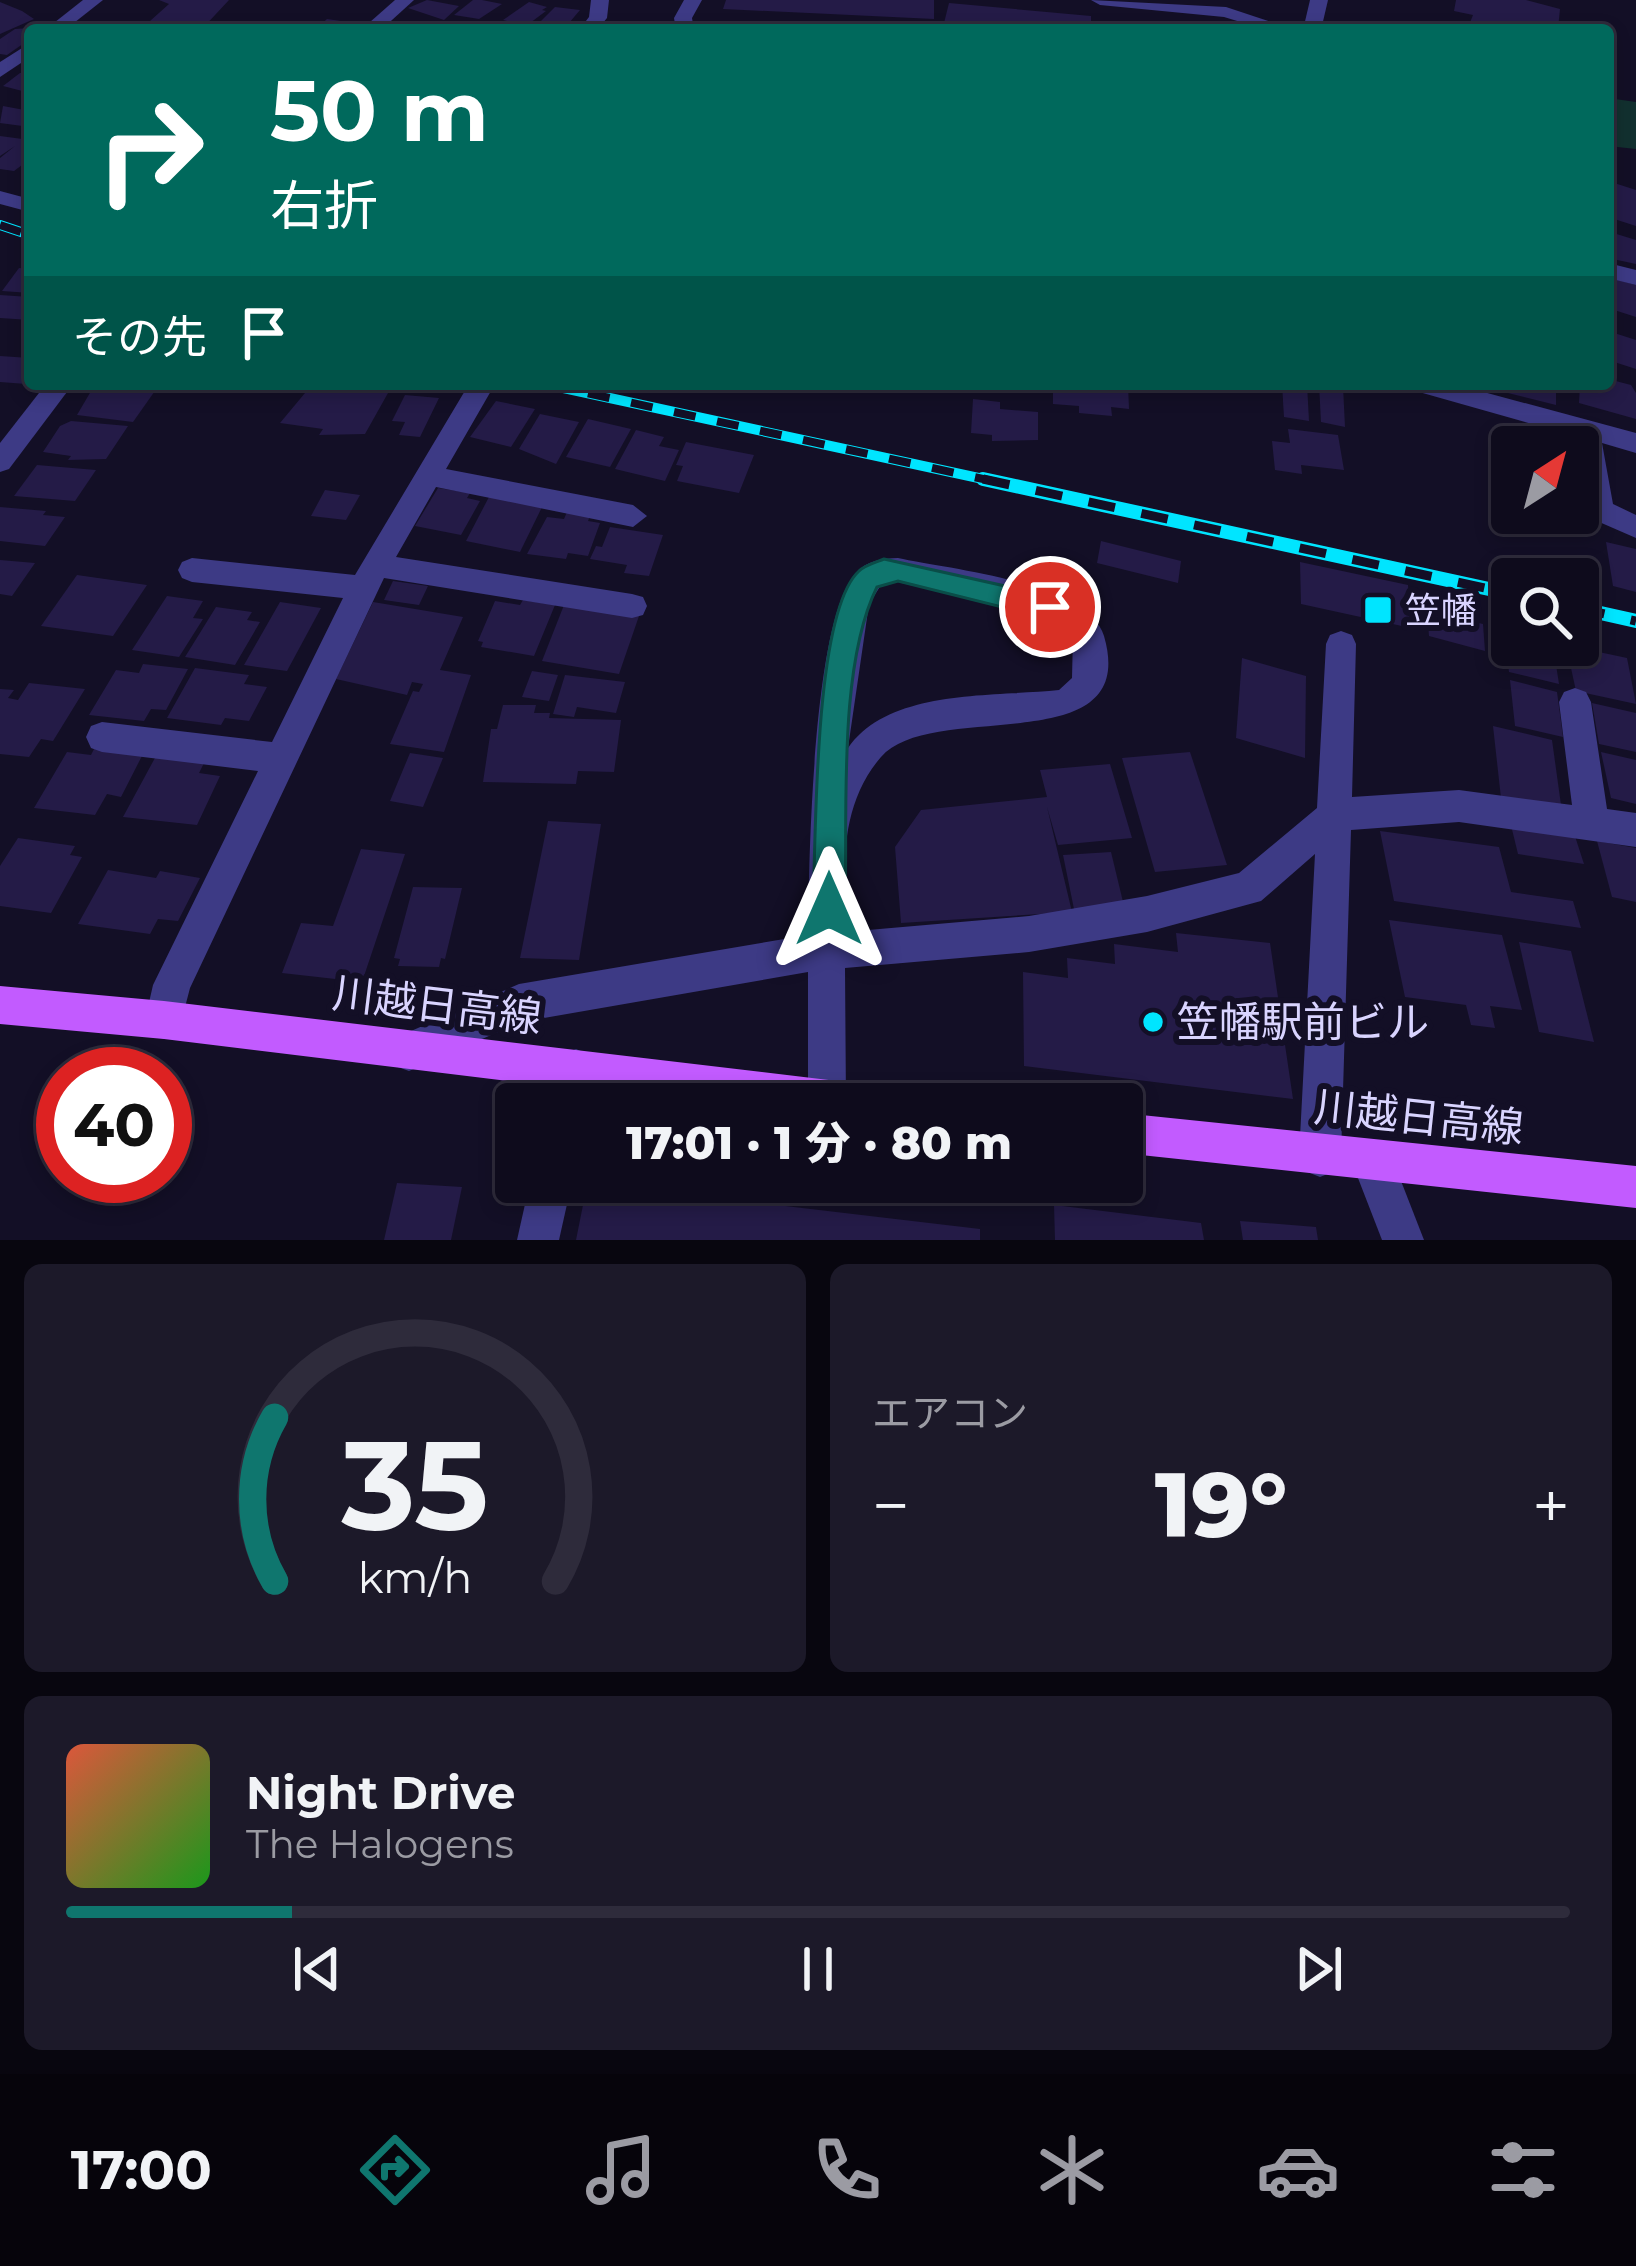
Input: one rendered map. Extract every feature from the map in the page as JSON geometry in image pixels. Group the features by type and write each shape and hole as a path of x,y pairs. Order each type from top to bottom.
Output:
{"main road":[{"name":"川越日高線","path":"0,1005 164,1020 409,1052 553,1083"},
{"name":"川越日高線","path":"1143,1135 1636,1186"}],"street":[{"path":"62,24 94,0"},
{"path":"377,24 405,0"},
{"path":"1100,0 1226,12 1266,24"},
{"path":"0,71 24,53"},
{"path":"0,462 55,390"},
{"path":"164,1020 172,985 369,576 478,390"},
{"path":"1446,390 1575,426"},
{"path":"1599,433 1636,443"},
{"path":"426,475 633,516"},
{"path":"1599,504 1600,510 1636,527"},
{"path":"192,570 369,576 632,606"},
{"path":"829,827 858,764 873,742 897,725 1064,704 1081,694 1090,680 1088,632 1078,620 1050,607 884,570 867,579 854,605 836,696 829,827 829,951 843,1083"},
{"path":"1320,1156 1341,644"},
{"path":"1575,702 1592,824"},
{"path":"102,737 281,758"},
{"path":"409,1052 519,1003 829,951 1029,934 1147,914 1248,889 1335,814 1459,806 1636,830"},
{"path":"1372,1160 1403,1240"},
{"path":"538,1240 546,1203"}],"green space":[{"path":"1614,99 1636,102 1636,149 1614,147"}],"building":[{"path":"159,0 229,0 207,24 147,24 169,4"},
{"path":"427,0 459,6 444,20 408,8"},
{"path":"473,0 502,4 479,19 454,15"},
{"path":"726,0 934,0 934,19 723,9"},
{"path":"1456,0 1526,0 1560,9 1558,24 1469,24 1473,15 1454,11"},
{"path":"0,2 22,11 34,19 0,34"},
{"path":"529,2 547,7 529,24 503,20"},
{"path":"949,3 1091,16 1091,21 1115,24 955,24 944,23"},
{"path":"555,7 580,10 569,23 541,21"},
{"path":"327,19 362,23 361,24 322,24"},
{"path":"24,28 24,43 7,55 0,54 0,39"},
{"path":"24,73 24,91 3,86"},
{"path":"3,106 24,110 24,126 0,123"},
{"path":"0,136 24,139 24,164 14,171 0,169 0,158 15,146 0,156"},
{"path":"1614,183 1636,190 1636,226 1614,219"},
{"path":"1614,233 1636,240 1636,264 1614,259"},
{"path":"19,268 24,268 24,293 2,291"},
{"path":"1614,279 1636,285 1636,317 1614,310"},
{"path":"0,295 24,297 24,320 0,318"},
{"path":"1614,333 1636,340 1636,369 1614,362"},
{"path":"0,356 24,358 24,384 0,382"},
{"path":"1614,381 1631,385 1636,393 1636,419 1579,403 1580,390 1614,390"},
{"path":"92,390 156,390 133,422 77,415"},
{"path":"1053,390 1128,390 1129,409 1111,407 1112,416 1079,413 1079,406 1053,404"},
{"path":"1282,390 1307,390 1309,421 1284,417"},
{"path":"1319,390 1343,390 1345,427 1321,422"},
{"path":"1496,390 1556,390 1556,405"},
{"path":"305,393 388,393 365,434 319,435 323,429 280,423"},
{"path":"405,395 439,398 420,437 399,435 405,422 392,421"},
{"path":"973,399 1000,402 1000,409 1038,412 1038,440 992,441 992,435 971,433"},
{"path":"496,401 535,409 511,447 470,437"},
{"path":"540,414 579,422 556,464 519,449"},
{"path":"588,419 631,429 610,467 566,457"},
{"path":"71,421 128,426 106,459 68,460 71,456 43,452 60,426"},
{"path":"1288,429 1338,435 1344,470 1301,465 1302,474 1275,470 1272,441 1290,443"},
{"path":"636,430 664,437 659,446 679,450 665,481 615,469"},
{"path":"686,442 754,455 739,493 677,481 683,466 676,465"},
{"path":"37,465 96,470 75,501 14,496"},
{"path":"438,488 470,493 467,498 480,501 461,535 415,526"},
{"path":"325,490 360,495 346,520 311,516"},
{"path":"490,495 543,505 520,552 466,541"},
{"path":"0,507 65,517 45,546 0,541"},
{"path":"567,512 600,523 588,556 568,553 566,559 527,554 547,517 564,519"},
{"path":"610,527 663,535 649,576 624,573 627,565 590,559 596,546 602,547"},
{"path":"1101,541 1181,561 1178,583 1097,563"},
{"path":"1606,542 1636,549 1636,592 1613,586"},
{"path":"0,560 35,563 12,596 0,594"},
{"path":"1300,562 1408,585 1411,628 1301,604"},
{"path":"77,575 147,585 113,636 41,626"},
{"path":"393,581 428,586 419,605 384,600"},
{"path":"167,596 203,601 193,618 203,619 179,657 132,650"},
{"path":"523,600 555,605 534,656 481,647 483,642 478,641 495,601 520,605"},
{"path":"280,602 321,608 287,671 244,665"},
{"path":"373,602 463,617 440,670 471,675 444,752 390,744 413,691 419,692 423,684 412,682 407,695 336,679"},
{"path":"564,605 639,616 619,674 542,661"},
{"path":"216,607 252,612 247,620 260,622 235,665 185,657"},
{"path":"1427,611 1483,624 1485,651 1429,636"},
{"path":"1599,652 1627,658 1636,704 1576,691 1571,666 1599,666"},
{"path":"1242,658 1306,676 1305,758 1236,738"},
{"path":"143,664 188,669 166,710 151,709 144,721 89,715 116,670 139,673"},
{"path":"1508,666 1556,666 1559,684 1509,672"},
{"path":"195,668 249,675 244,684 267,687 249,721 225,718 221,725 167,718"},
{"path":"532,671 558,675 549,701 522,697"},
{"path":"565,675 625,682 616,713 577,707 574,717 553,714"},
{"path":"1510,680 1557,692 1563,737 1515,726"},
{"path":"29,683 85,689 53,741 41,739 29,757 0,754 0,689 14,690 8,698 18,700"},
{"path":"1592,703 1636,713 1636,752 1599,744"},
{"path":"503,705 536,705 534,713 550,713 549,718 621,720 614,772 578,771 576,784 483,782 491,729 497,729"},
{"path":"1493,726 1552,740 1562,812 1501,798"},
{"path":"95,747 144,752 121,797 107,794 95,815 34,808 67,752 91,755"},
{"path":"1190,752 1227,865 1155,872 1122,758"},
{"path":"1601,752 1636,760 1636,804 1611,798"},
{"path":"410,753 443,758 423,807 390,801"},
{"path":"156,756 205,761 199,773 220,776 197,825 123,817"},
{"path":"1110,764 1132,838 1058,845 1047,807 1072,912 901,923 895,847 921,810 1047,797 1040,770"},
{"path":"1509,817 1572,827 1584,864 1518,854"},
{"path":"548,821 601,824 579,960 520,958"},
{"path":"1380,831 1499,847 1511,892 1573,901 1581,928 1394,901"},
{"path":"18,838 75,846 70,855 82,857 51,913 0,906 0,866"},
{"path":"1597,841 1636,848 1636,902 1612,897"},
{"path":"361,849 405,854 362,982 282,973 301,923 333,926"},
{"path":"1111,852 1124,906 1074,909 1063,855"},
{"path":"108,870 156,878 160,871 200,878 178,921 158,919 150,934 78,924"},
{"path":"413,887 462,888 439,967 398,966 400,959 394,958"},
{"path":"1389,920 1502,935 1522,1010 1490,1006 1495,1028 1471,1025 1466,1005 1405,997"},
{"name":"笠幡駅前ビル","path":"1176,933 1270,943 1293,1099 1024,1066 1023,972 1068,978 1067,958 1115,964 1114,944 1178,952"},
{"path":"1519,942 1571,951 1594,1042 1539,1032"},
{"path":"397,1183 462,1187 451,1240 384,1240"},
{"path":"583,1203 760,1203 980,1229 980,1240 576,1240"},
{"path":"1054,1205 1201,1223 1204,1240 1055,1240"},
{"path":"1240,1221 1316,1227 1318,1240 1243,1240"}],"railway":[{"path":"0,225 24,233"},
{"path":"573,390 997,482"},
{"path":"983,479 1491,589"},
{"path":"1599,613 1636,621"}],"place":[{"name":"笠幡","path":"1378,610"},
{"name":"笠幡駅前ビル","path":"1153,1022"}],"route":[{"path":"829,909 836,696 854,605 867,579 884,570 898,571 1050,607"}]}
